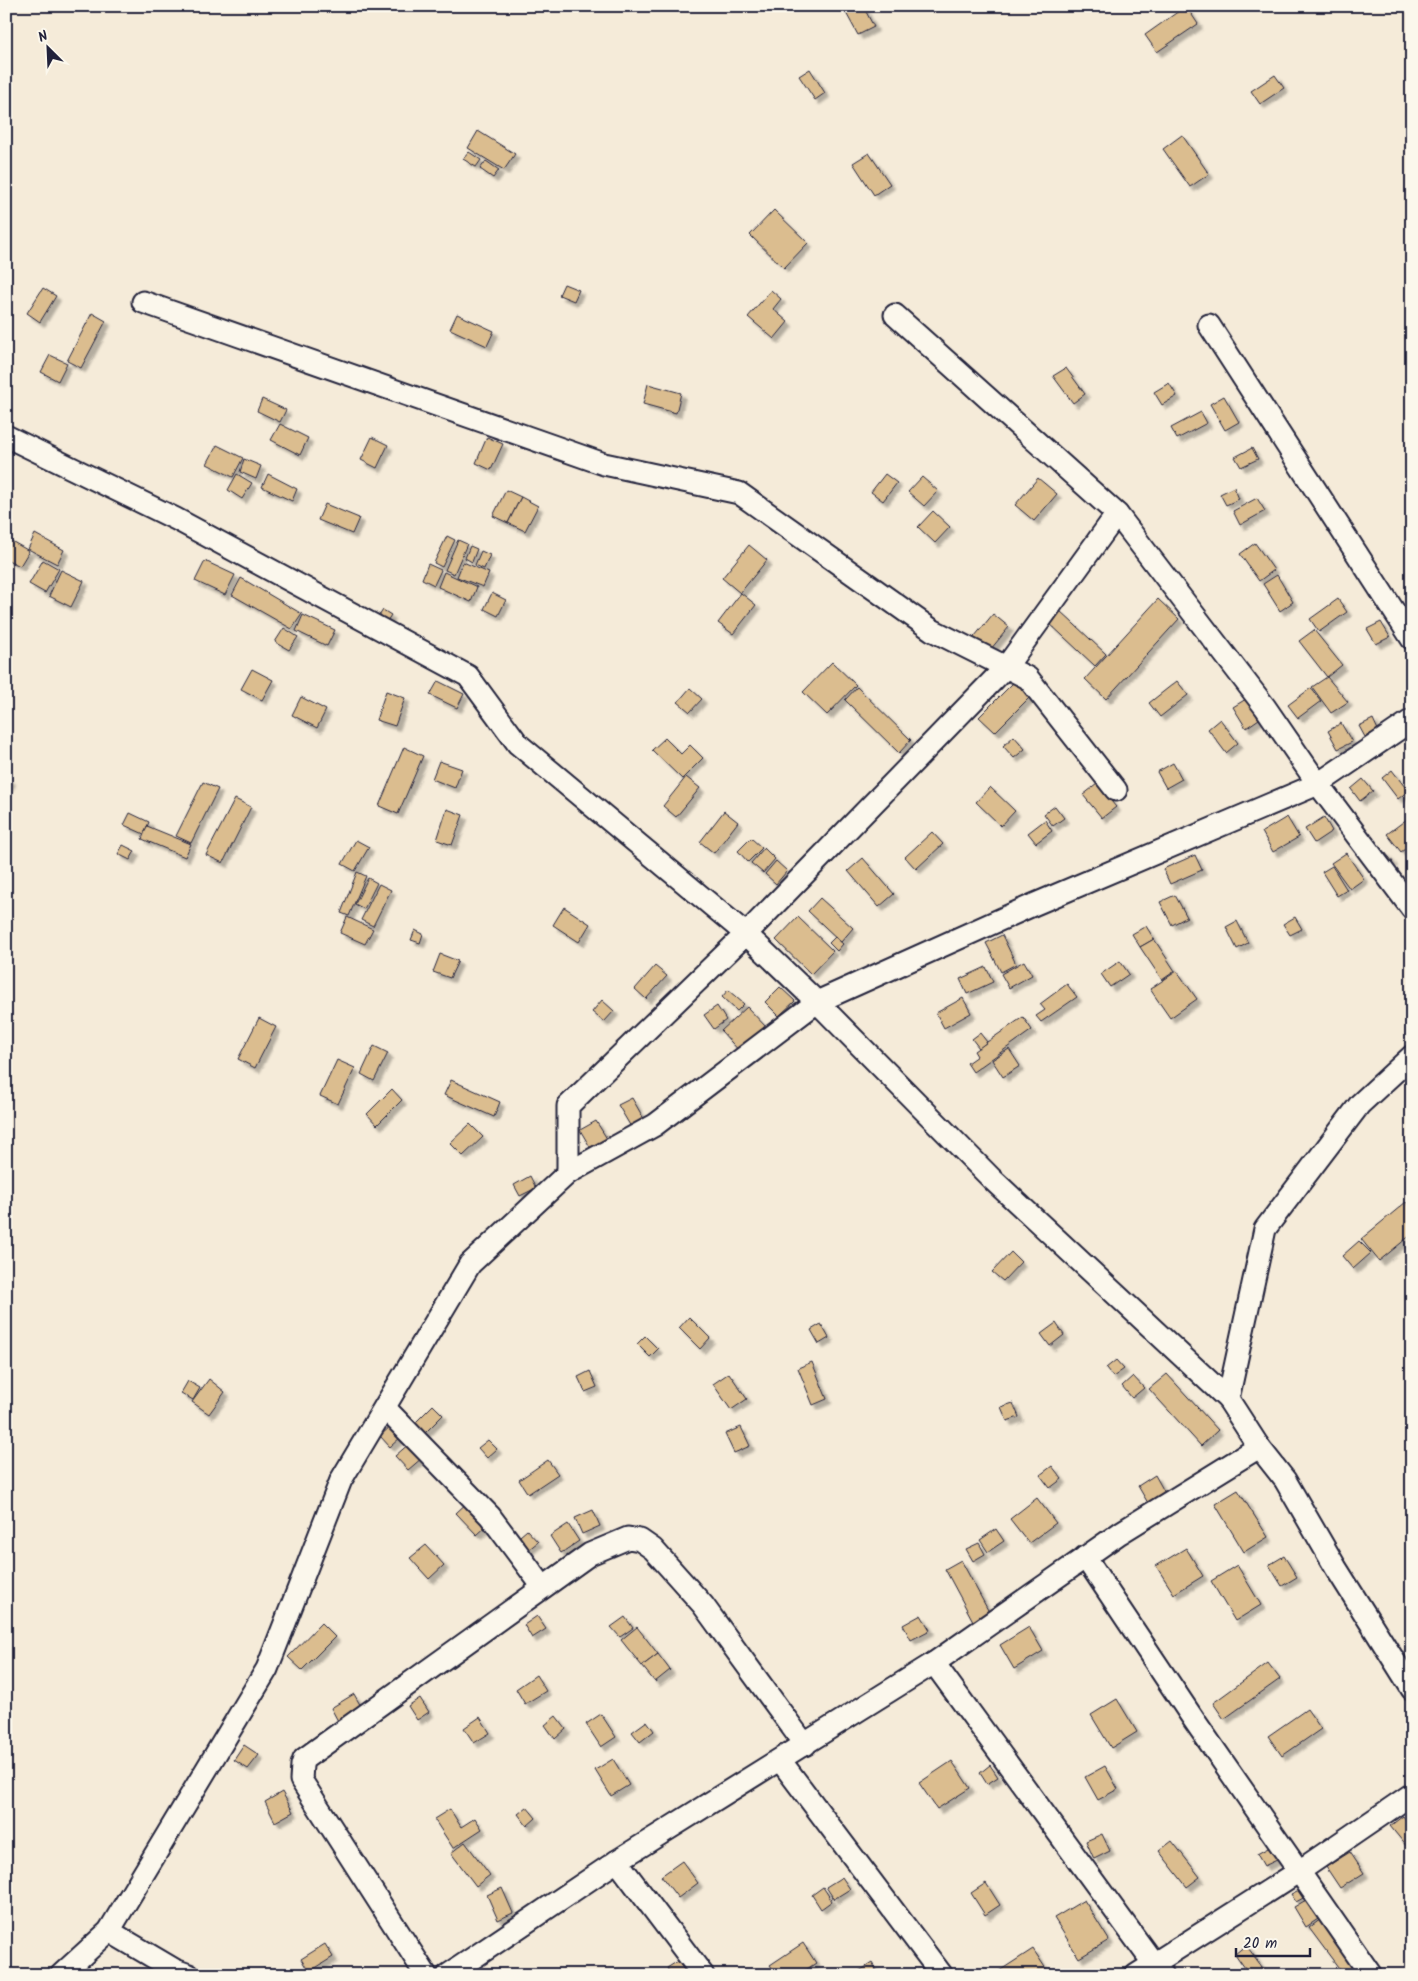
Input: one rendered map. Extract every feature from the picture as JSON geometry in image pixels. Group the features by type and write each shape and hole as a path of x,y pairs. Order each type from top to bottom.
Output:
{"street":[{"path":"143,302 604,464 739,493 932,630 1028,678 1116,790"},
{"path":"895,315 1117,514 1265,707 1318,784 1412,909"},
{"path":"1209,325 1412,639"},
{"path":"6,436 176,519 468,676 518,744 746,934 817,1002 992,1179 1228,1399 1259,1447 1285,1480 1336,1568 1412,1689"},
{"path":"568,1173 568,1106 746,934 1006,667 1117,514"},
{"path":"61,1975 109,1931 267,1669 342,1480 470,1264 568,1173 655,1125 817,1002 1033,905 1318,784 1412,720"},
{"path":"1228,1399 1265,1229 1360,1104 1412,1056"},
{"path":"385,1408 490,1516 543,1587"},
{"path":"448,1975 472,1968 617,1861 934,1663 1120,1533 1259,1447"},
{"path":"426,1975 301,1780 304,1759 590,1554 628,1538 640,1540 653,1549 703,1605 805,1745"},
{"path":"1085,1557 1194,1720 1371,1975"},
{"path":"934,1663 1150,1971 1412,1794"},
{"path":"780,1760 942,1975"},
{"path":"617,1861 703,1975"},
{"path":"109,1931 175,1970 190,1975"}],"building":[{"path":"854,6 863,6 874,27 858,35 845,11"},
{"path":"1186,6 1198,24 1157,52 1145,35"},
{"path":"810,69 825,93 815,100 799,76"},
{"path":"1275,75 1284,88 1260,104 1251,91"},
{"path":"478,131 515,154 504,170 468,148"},
{"path":"1182,135 1209,174 1190,187 1163,149"},
{"path":"469,152 481,160 476,167 463,159"},
{"path":"869,153 890,184 874,195 853,163"},
{"path":"486,161 499,170 493,178 480,169"},
{"path":"774,210 808,243 784,268 750,235"},
{"path":"564,284 579,290 574,301 559,295"},
{"path":"43,288 56,296 40,322 27,313"},
{"path":"771,290 781,299 773,309 788,322 774,339 748,317"},
{"path":"92,313 106,321 81,368 67,361"},
{"path":"457,314 494,331 487,346 450,329"},
{"path":"50,355 67,363 58,381 41,372"},
{"path":"1066,368 1085,394 1073,403 1053,376"},
{"path":"1169,383 1177,396 1162,405 1154,392"},
{"path":"648,384 681,393 676,413 643,404"},
{"path":"1224,396 1239,422 1225,430 1210,404"},
{"path":"262,399 286,410 280,422 257,411"},
{"path":"1201,412 1207,423 1177,439 1171,428"},
{"path":"280,424 308,438 300,455 271,440"},
{"path":"372,437 388,445 377,468 361,460"},
{"path":"487,437 503,444 491,470 476,463"},
{"path":"217,445 243,458 233,477 207,464"},
{"path":"1252,448 1258,459 1241,467 1235,457"},
{"path":"244,459 261,466 256,479 240,472"},
{"path":"237,474 252,483 242,499 228,490"},
{"path":"268,474 297,489 292,501 262,487"},
{"path":"885,474 897,483 883,501 871,492"},
{"path":"922,477 938,491 924,506 908,492"},
{"path":"1038,478 1057,494 1034,521 1015,505"},
{"path":"1234,487 1239,499 1226,505 1220,494"},
{"path":"506,490 521,497 508,523 493,516"},
{"path":"521,497 538,506 525,531 508,523"},
{"path":"1257,498 1265,511 1240,525 1233,511"},
{"path":"325,504 359,518 352,534 318,520"},
{"path":"933,511 950,527 935,543 918,527"},
{"path":"35,534 64,550 57,564 28,549"},
{"path":"447,536 455,540 442,567 434,563"},
{"path":"6,538 29,551 20,566 6,559"},
{"path":"458,540 467,544 454,574 445,570"},
{"path":"1255,543 1274,570 1259,581 1240,554"},
{"path":"749,545 767,560 740,593 722,578"},
{"path":"470,546 477,549 472,562 465,558"},
{"path":"481,551 490,555 484,569 475,565"},
{"path":"43,560 59,569 45,593 29,584"},
{"path":"205,561 235,575 225,595 195,581"},
{"path":"463,562 489,573 483,587 457,577"},
{"path":"428,564 441,570 434,585 422,579"},
{"path":"61,570 84,581 71,607 49,596"},
{"path":"444,572 477,587 471,602 438,587"},
{"path":"1277,575 1293,602 1280,611 1263,584"},
{"path":"241,578 302,614 292,629 232,595"},
{"path":"492,593 506,600 498,616 484,609"},
{"path":"741,593 756,605 733,634 718,623"},
{"path":"1158,599 1179,619 1106,699 1085,679"},
{"path":"1338,599 1347,612 1319,632 1310,619"},
{"path":"383,610 391,615 385,624 377,619"},
{"path":"1059,610 1106,654 1095,666 1048,622"},
{"path":"993,614 1009,627 986,655 970,642"},
{"path":"303,615 335,630 327,646 296,631"},
{"path":"1381,622 1390,637 1376,644 1367,629"},
{"path":"284,628 298,637 289,650 275,642"},
{"path":"1314,630 1342,665 1327,677 1299,641"},
{"path":"832,662 856,685 827,715 803,692"},
{"path":"252,669 273,680 262,700 241,689"},
{"path":"1412,674 1412,690 1405,679"},
{"path":"1327,677 1348,702 1331,713 1312,687"},
{"path":"438,681 464,694 457,708 430,695"},
{"path":"1015,681 1031,696 995,732 979,717"},
{"path":"1177,681 1188,695 1160,717 1149,703"},
{"path":"857,687 911,740 899,753 845,700"},
{"path":"690,688 702,699 690,712 678,702"},
{"path":"1311,688 1321,701 1298,718 1288,705"},
{"path":"386,691 405,698 395,726 376,720"},
{"path":"301,697 326,710 317,728 292,715"},
{"path":"1246,699 1259,719 1246,728 1233,707"},
{"path":"1220,719 1238,743 1226,753 1208,729"},
{"path":"1373,719 1378,730 1365,737 1359,726"},
{"path":"1341,723 1352,742 1338,749 1328,731"},
{"path":"1014,736 1025,749 1014,758 1003,746"},
{"path":"665,738 681,754 690,745 703,758 682,779 652,750"},
{"path":"404,747 423,756 398,814 379,806"},
{"path":"439,761 462,769 455,788 432,779"},
{"path":"1173,763 1182,779 1166,788 1157,772"},
{"path":"1392,770 1408,791 1398,799 1382,778"},
{"path":"6,777 11,780 6,789"},
{"path":"686,777 700,788 676,817 663,806"},
{"path":"1363,779 1373,791 1360,801 1351,789"},
{"path":"203,782 218,789 191,843 176,836"},
{"path":"1097,784 1116,807 1102,818 1083,795"},
{"path":"990,787 1015,811 1001,826 976,802"},
{"path":"235,799 251,807 223,863 206,855"},
{"path":"1055,806 1064,818 1053,826 1044,814"},
{"path":"447,809 463,815 452,845 437,840"},
{"path":"724,811 738,822 714,853 700,842"},
{"path":"130,813 149,822 144,834 124,825"},
{"path":"1287,817 1299,837 1273,852 1262,832"},
{"path":"1324,817 1332,831 1314,843 1305,829"},
{"path":"1407,819 1412,826 1412,844 1401,852 1387,834"},
{"path":"1045,820 1052,831 1036,843 1028,833"},
{"path":"147,826 191,844 185,857 142,839"},
{"path":"932,832 943,844 916,869 905,857"},
{"path":"751,838 762,848 748,862 738,851"},
{"path":"356,840 369,847 355,871 342,864"},
{"path":"123,845 135,851 130,860 118,854"},
{"path":"764,848 775,859 763,873 751,863"},
{"path":"1385,852 1393,862 1386,866 1379,856"},
{"path":"1346,853 1364,879 1350,889 1331,863"},
{"path":"1195,855 1202,870 1170,884 1163,869"},
{"path":"863,858 894,894 879,907 848,871"},
{"path":"776,861 787,871 776,884 765,874"},
{"path":"1332,866 1347,890 1337,896 1322,872"},
{"path":"357,872 366,876 349,916 341,913"},
{"path":"368,878 377,883 364,909 355,904"},
{"path":"379,884 391,890 373,926 361,920"},
{"path":"1175,895 1187,917 1172,925 1160,902"},
{"path":"820,898 853,928 841,942 808,911"},
{"path":"564,907 590,924 579,942 553,925"},
{"path":"347,917 373,929 365,944 340,933"},
{"path":"798,917 833,951 811,974 776,940"},
{"path":"1295,917 1302,929 1290,935 1283,924"},
{"path":"1237,921 1248,943 1237,949 1226,927"},
{"path":"1146,926 1154,939 1140,947 1132,934"},
{"path":"415,930 423,934 420,943 411,940"},
{"path":"1002,935 1016,964 1001,972 986,943"},
{"path":"835,937 843,944 837,951 829,943"},
{"path":"1154,939 1175,971 1162,980 1140,947"},
{"path":"440,954 458,961 450,978 433,972"},
{"path":"1024,961 1032,975 1009,988 1001,974"},
{"path":"1120,961 1129,974 1110,987 1101,974"},
{"path":"655,966 667,976 646,999 635,989"},
{"path":"986,967 993,982 967,994 960,979"},
{"path":"1177,971 1197,999 1170,1018 1150,989"},
{"path":"1067,984 1077,997 1041,1022 1036,1016 1045,1010 1040,1004"},
{"path":"780,987 795,1001 779,1016 765,1002"},
{"path":"728,990 744,1004 737,1011 722,997"},
{"path":"963,998 971,1013 944,1028 936,1013"},
{"path":"602,1000 614,1011 604,1022 592,1012"},
{"path":"717,1006 726,1020 714,1029 704,1015"},
{"path":"747,1007 768,1029 742,1054 721,1031"},
{"path":"1023,1017 1032,1030 973,1072 967,1063 977,1056 974,1051"},
{"path":"259,1018 276,1027 255,1068 238,1059"},
{"path":"980,1033 987,1042 979,1048 972,1039"},
{"path":"374,1046 388,1053 374,1081 361,1074"},
{"path":"1009,1049 1020,1066 1003,1077 992,1060"},
{"path":"337,1060 355,1068 338,1104 320,1096"},
{"path":"451,1080 500,1102 494,1117 444,1095"},
{"path":"392,1089 402,1100 377,1125 367,1114"},
{"path":"632,1098 644,1119 631,1127 618,1105"},
{"path":"596,1121 609,1142 593,1152 580,1130"},
{"path":"470,1124 483,1137 463,1156 450,1143"},
{"path":"530,1176 536,1188 520,1196 514,1185"},
{"path":"1406,1202 1412,1209 1412,1234 1379,1261 1361,1239"},
{"path":"1359,1241 1371,1253 1353,1269 1342,1256"},
{"path":"1011,1252 1021,1262 1003,1281 992,1272"},
{"path":"689,1317 710,1338 700,1349 679,1328"},
{"path":"1056,1323 1064,1335 1050,1346 1041,1334"},
{"path":"821,1324 829,1338 819,1344 811,1330"},
{"path":"645,1336 658,1349 650,1357 637,1344"},
{"path":"1116,1360 1124,1369 1113,1377 1106,1368"},
{"path":"812,1362 827,1399 813,1405 798,1368"},
{"path":"590,1371 597,1387 585,1392 578,1377"},
{"path":"729,1373 747,1399 731,1410 713,1384"},
{"path":"1167,1374 1218,1430 1201,1446 1149,1389"},
{"path":"1133,1376 1144,1388 1132,1398 1122,1386"},
{"path":"209,1379 225,1392 209,1414 192,1402"},
{"path":"188,1381 200,1388 193,1400 181,1393"},
{"path":"1013,1403 1019,1417 1007,1421 1001,1407"},
{"path":"433,1405 443,1415 422,1436 412,1426"},
{"path":"392,1425 402,1436 390,1447 380,1436"},
{"path":"741,1427 750,1446 734,1453 725,1434"},
{"path":"488,1440 497,1449 487,1458 478,1448"},
{"path":"410,1443 422,1458 408,1470 395,1456"},
{"path":"548,1460 558,1474 528,1494 519,1480"},
{"path":"1052,1466 1062,1479 1050,1488 1040,1475"},
{"path":"1155,1475 1165,1493 1148,1503 1138,1486"},
{"path":"1238,1490 1268,1537 1244,1552 1215,1504"},
{"path":"1037,1498 1056,1523 1029,1543 1010,1519"},
{"path":"470,1500 491,1522 477,1535 456,1513"},
{"path":"593,1510 600,1526 582,1534 575,1518"},
{"path":"568,1524 579,1541 561,1553 550,1536"},
{"path":"996,1529 1004,1541 988,1552 980,1540"},
{"path":"527,1530 538,1542 523,1554 513,1542"},
{"path":"979,1543 985,1554 973,1561 966,1549"},
{"path":"426,1545 444,1565 429,1579 410,1558"},
{"path":"1186,1548 1203,1576 1174,1594 1156,1566"},
{"path":"1284,1556 1297,1577 1282,1586 1269,1565"},
{"path":"961,1560 989,1612 973,1621 945,1569"},
{"path":"1237,1565 1261,1605 1235,1621 1211,1581"},
{"path":"921,1615 930,1630 911,1640 903,1625"},
{"path":"537,1616 546,1629 532,1638 524,1625"},
{"path":"625,1617 633,1628 620,1637 611,1627"},
{"path":"321,1623 335,1637 302,1670 288,1657"},
{"path":"637,1627 658,1654 642,1666 621,1640"},
{"path":"1029,1627 1043,1651 1014,1669 1000,1645"},
{"path":"658,1654 670,1670 655,1682 642,1666"},
{"path":"1268,1663 1280,1679 1224,1719 1213,1703"},
{"path":"536,1675 546,1691 525,1704 516,1689"},
{"path":"354,1694 363,1710 339,1723 331,1708"},
{"path":"420,1698 429,1712 417,1720 408,1706"},
{"path":"1117,1699 1137,1732 1111,1748 1091,1715"},
{"path":"1307,1709 1321,1729 1282,1756 1268,1736"},
{"path":"601,1714 616,1737 601,1747 586,1724"},
{"path":"556,1716 566,1729 555,1739 545,1725"},
{"path":"480,1717 490,1733 474,1743 464,1728"},
{"path":"647,1721 654,1731 640,1742 632,1732"},
{"path":"244,1745 259,1755 248,1769 234,1760"},
{"path":"613,1759 629,1785 611,1796 595,1770"},
{"path":"952,1761 970,1788 937,1809 919,1783"},
{"path":"990,1765 998,1777 987,1784 980,1773"},
{"path":"1105,1766 1118,1789 1098,1800 1085,1777"},
{"path":"282,1792 293,1812 275,1822 265,1802"},
{"path":"527,1807 536,1818 527,1826 518,1814"},
{"path":"450,1809 461,1827 475,1818 482,1829 453,1848 434,1819"},
{"path":"1403,1816 1412,1827 1412,1853 1390,1826"},
{"path":"1102,1834 1110,1851 1094,1859 1086,1841"},
{"path":"1172,1841 1200,1877 1187,1887 1159,1851"},
{"path":"465,1842 490,1875 476,1886 451,1853"},
{"path":"1270,1847 1277,1860 1264,1866 1257,1854"},
{"path":"1350,1852 1364,1873 1340,1888 1326,1867"},
{"path":"682,1861 698,1883 678,1898 661,1876"},
{"path":"842,1877 850,1889 834,1899 826,1887"},
{"path":"986,1883 1000,1905 985,1915 971,1893"},
{"path":"823,1887 832,1901 821,1909 812,1895"},
{"path":"502,1888 513,1913 498,1920 487,1895"},
{"path":"1301,1889 1305,1897 1296,1902 1291,1894"},
{"path":"1084,1900 1109,1940 1079,1958 1054,1918"},
{"path":"1306,1900 1318,1919 1306,1927 1294,1907"},
{"path":"1321,1919 1355,1966 1344,1975 1309,1928"},
{"path":"803,1943 816,1963 798,1975 777,1975 770,1965"},
{"path":"325,1944 333,1957 309,1972 301,1959"},
{"path":"1246,1945 1268,1975 1250,1975 1235,1954"},
{"path":"1033,1949 1050,1975 993,1975"},
{"path":"678,1961 687,1975 671,1975 667,1968"},
{"path":"872,1963 879,1975 853,1975"}]}
